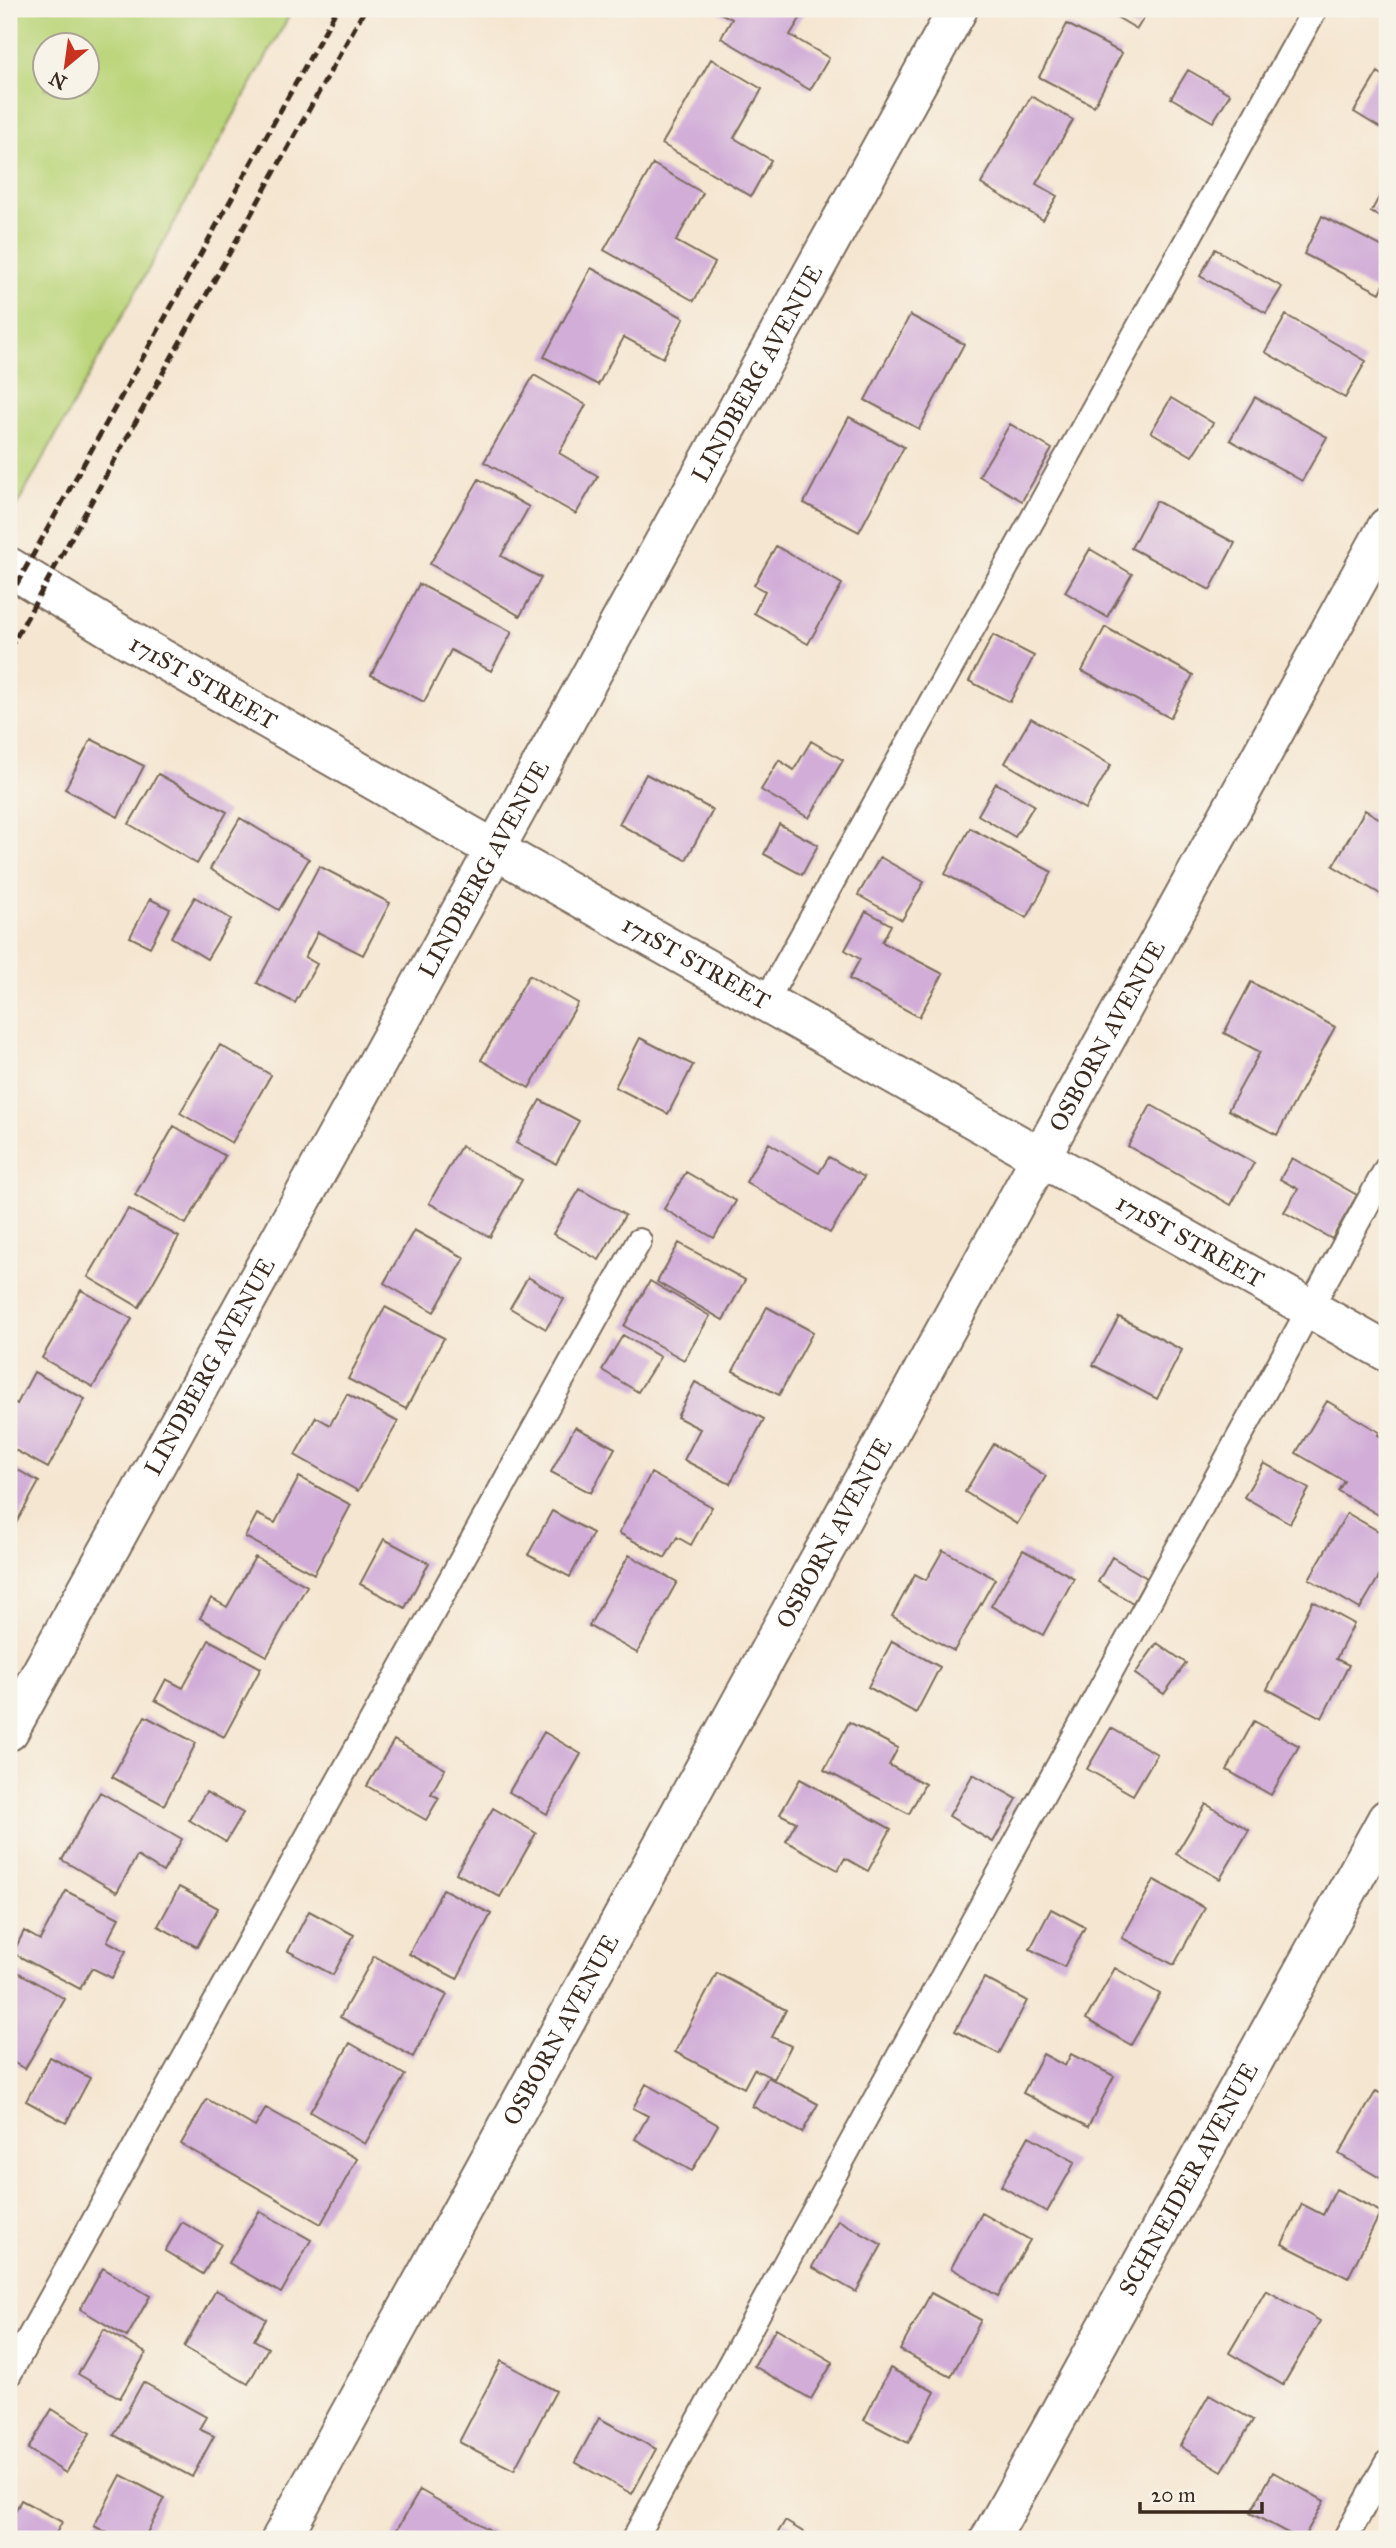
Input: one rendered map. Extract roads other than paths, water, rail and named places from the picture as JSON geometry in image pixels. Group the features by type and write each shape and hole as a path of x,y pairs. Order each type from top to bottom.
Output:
{"street":[{"name":"LINDBERG AVENUE","path":"9,1731 958,9"},
{"name":"OSBORN AVENUE","path":"281,2539 1387,527"},
{"name":"171ST STREET","path":"9,567 131,641 494,849 1387,1352"},
{"name":"SCHNEIDER AVENUE","path":"990,2539 1387,1819"}],"lane":[{"path":"766,1001 1315,9"},
{"path":"634,2539 1387,1168"},
{"path":"9,2374 639,1241"},
{"path":"1345,2539 1387,2463"}],"railway":[{"path":"9,598 337,9"},
{"path":"9,650 365,9"}]}
